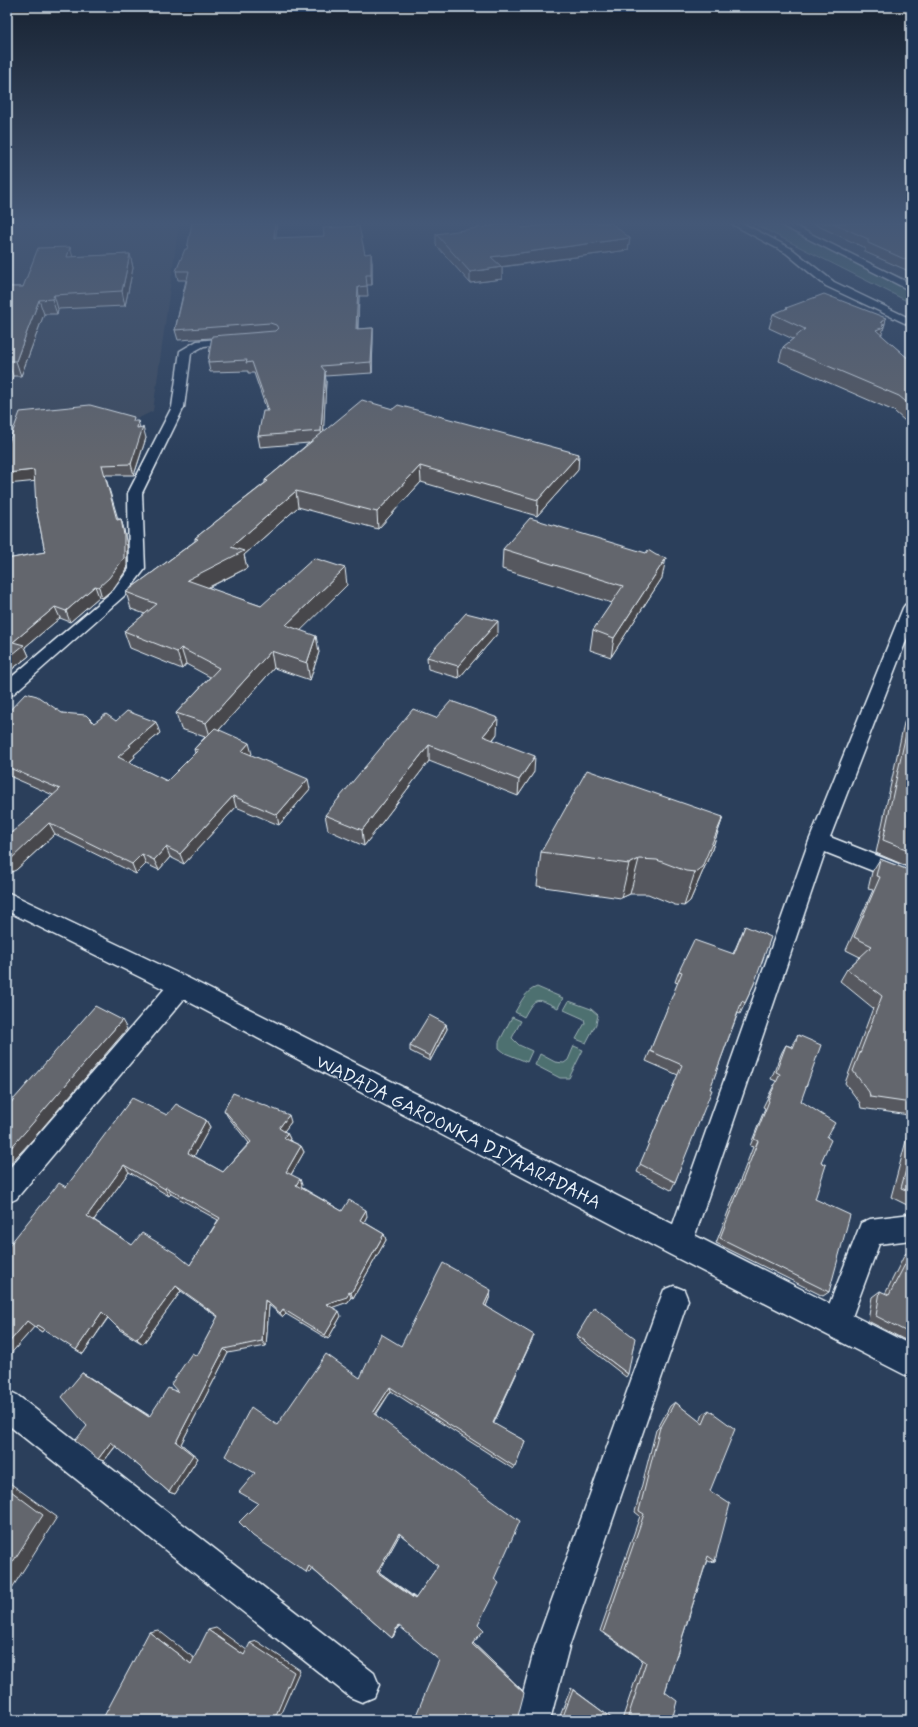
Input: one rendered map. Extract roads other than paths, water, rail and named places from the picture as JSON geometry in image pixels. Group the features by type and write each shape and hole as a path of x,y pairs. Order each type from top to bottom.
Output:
{"main road":[{"name":"WADADA GAROONKA DIYAARADAHA","path":"7,901 181,986 679,1244 911,1362"}],"street":[{"path":"871,304 911,323"},
{"path":"7,690 119,593 137,569 135,493 178,407 186,351 201,343 248,340"},
{"path":"679,1244 819,842 911,608"},
{"path":"819,842 911,878"},
{"path":"7,1190 181,986"},
{"path":"836,1323 870,1232 911,1227"},
{"path":"534,1720 552,1646 674,1300"},
{"path":"7,1405 362,1685"}]}
